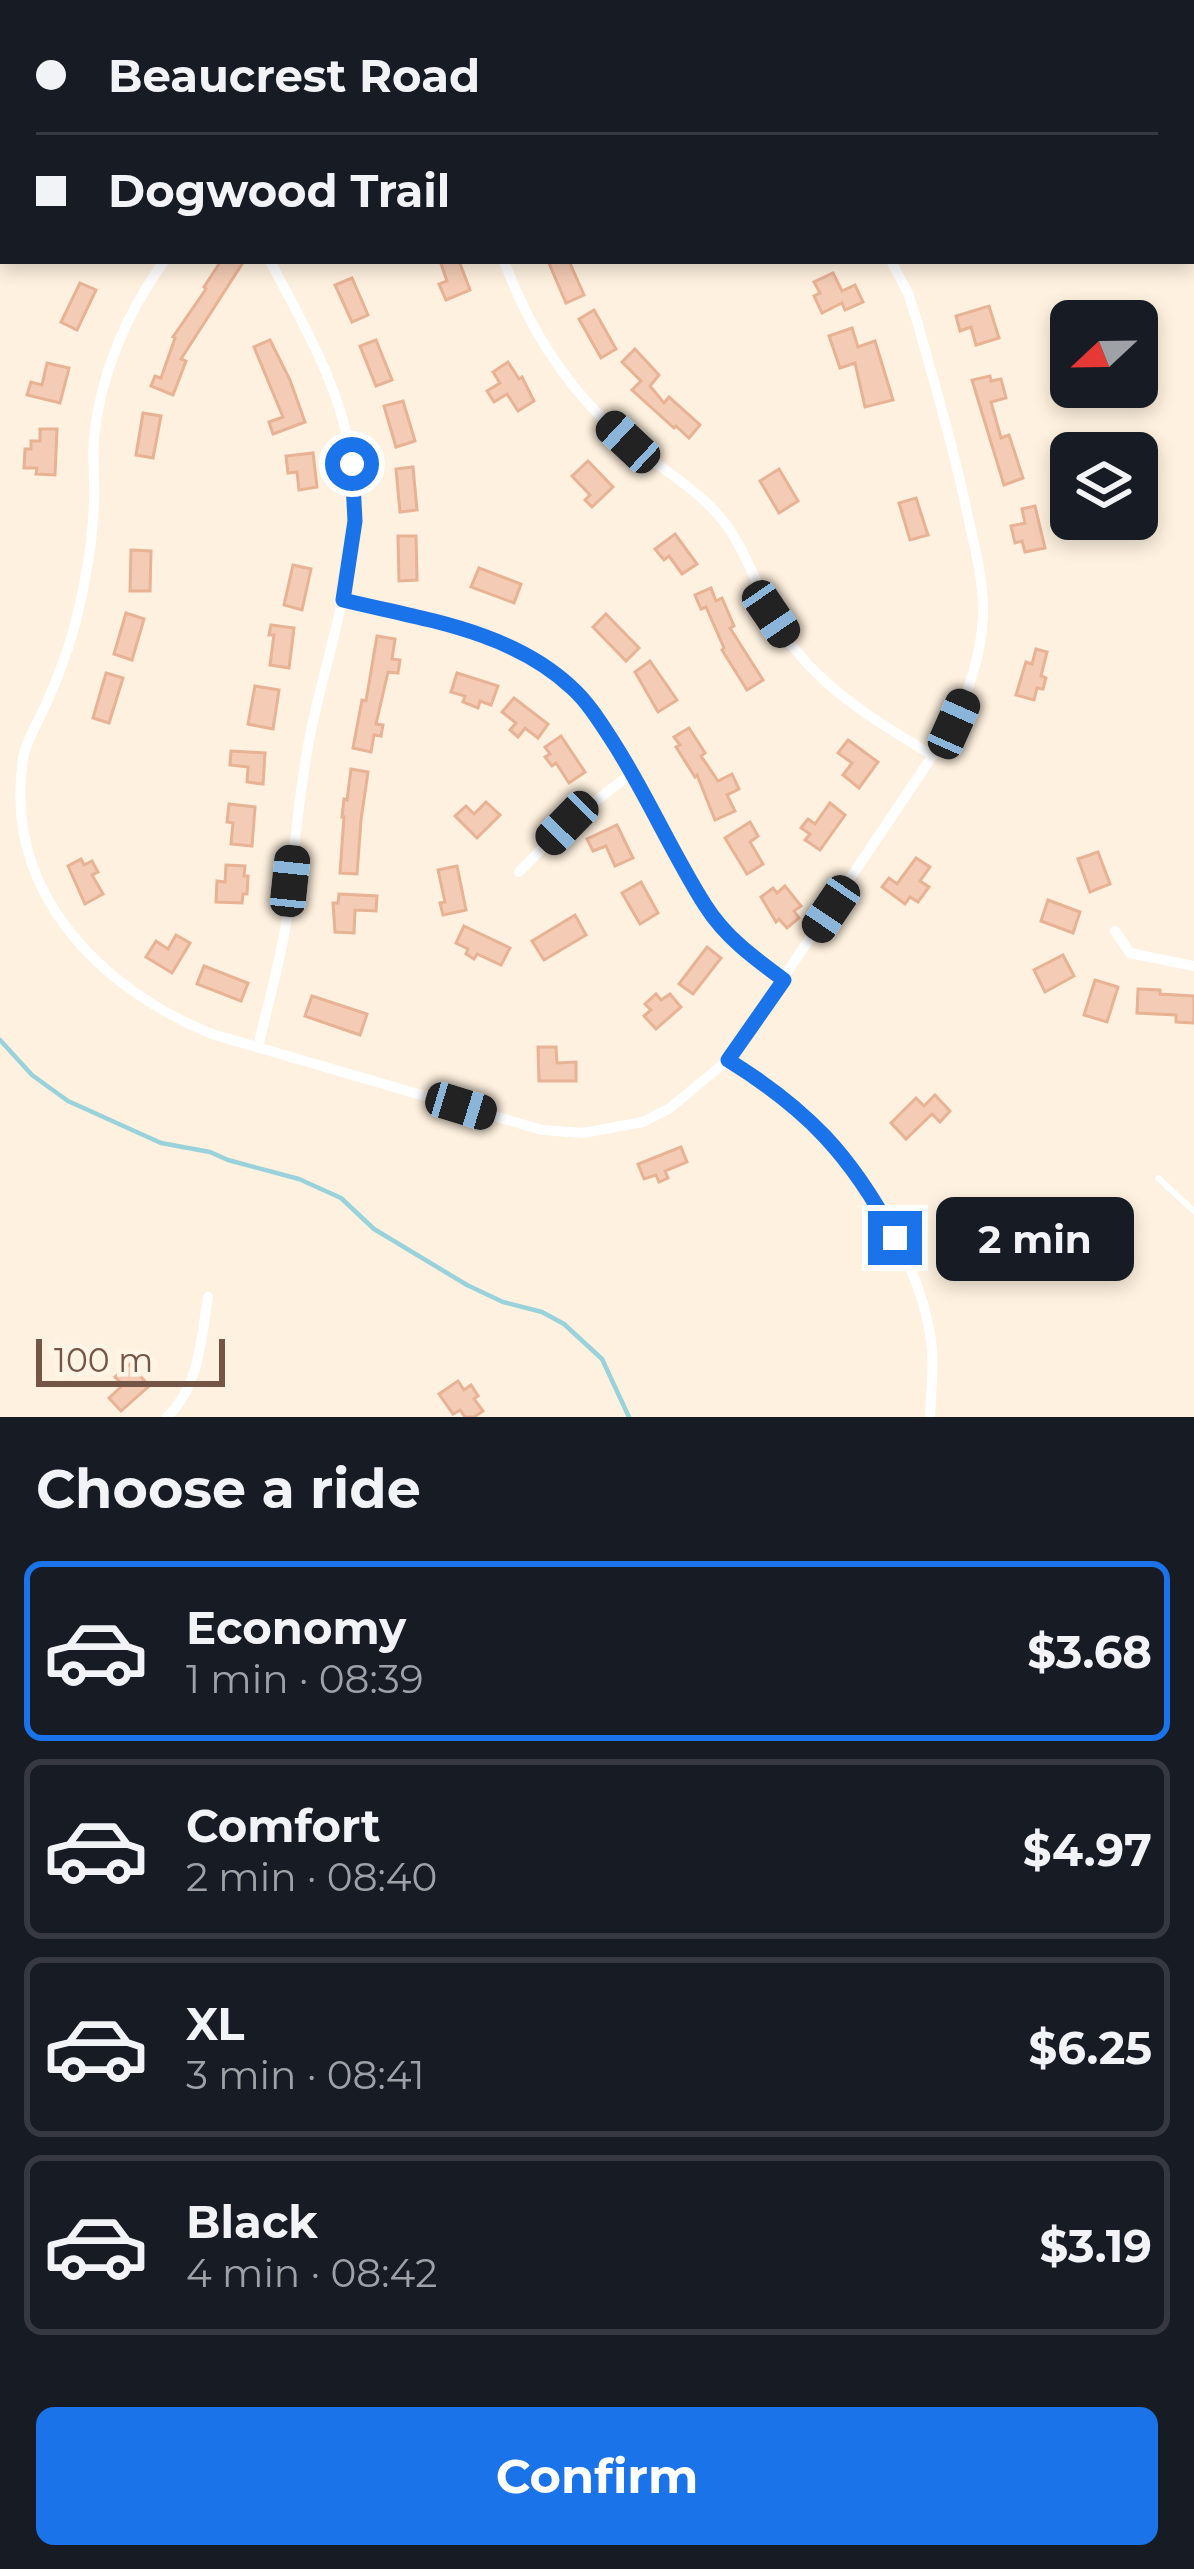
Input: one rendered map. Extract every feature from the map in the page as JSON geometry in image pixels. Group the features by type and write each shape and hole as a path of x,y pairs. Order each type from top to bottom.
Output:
{"street":[{"path":"162,264 128,320 104,385 93,442 94,499 86,574 66,658 22,758 16,786 15,832 33,881 62,932 93,965 155,1007 212,1034 542,1130 583,1133 643,1122 670,1108 728,1060 954,724 975,670 983,595 966,505 930,365 908,293 893,264"},
{"path":"258,1048 285,927 300,790 343,600 355,521 347,435 327,375 272,264"},
{"path":"505,264 530,323 573,388 628,442 715,511 747,556 771,614 814,673 860,711 932,755"},
{"path":"343,600 471,631 509,646 572,687 632,773 706,907 736,945 784,980"},
{"path":"519,872 567,823 632,773"},
{"path":"1115,931 1130,953 1194,966"},
{"path":"728,1060 772,1088 819,1129 881,1212 925,1313 932,1358 930,1417"},
{"path":"167,1417 194,1373 208,1297"}],"lane":[{"path":"1158,1178 1194,1211"}],"building":[{"path":"219,264 242,264 181,359 186,361 173,395 151,386 155,376 161,378 173,337"},
{"path":"441,264 460,264 470,290 446,300 439,284 447,281"},
{"path":"549,264 570,264 584,295 566,303"},
{"path":"833,273 842,291 855,285 863,302 845,310 842,303 822,313 814,282"},
{"path":"352,278 368,315 352,322 335,285"},
{"path":"80,283 96,290 77,330 61,322"},
{"path":"989,306 999,338 976,345 971,327 960,331 956,316"},
{"path":"594,310 616,349 601,358 579,319"},
{"path":"852,328 858,347 875,341 893,400 865,407 855,363 840,368 829,336"},
{"path":"270,340 305,422 273,434 269,422 283,417 254,347"},
{"path":"376,340 392,380 376,386 360,346"},
{"path":"635,349 659,375 650,386 664,403 669,397 700,425 689,438 632,390 641,381 622,362"},
{"path":"508,362 534,401 518,411 507,394 494,402 487,391 500,383 493,372"},
{"path":"47,363 69,368 60,403 27,395 31,382 42,385"},
{"path":"990,376 991,381 1001,379 1006,398 991,402 1001,438 1009,435 1023,478 1004,485 972,380"},
{"path":"403,401 415,441 396,447 384,406"},
{"path":"143,413 161,416 153,458 136,455"},
{"path":"40,429 57,429 55,475 24,468 25,449 31,449 31,441 40,441"},
{"path":"313,453 317,487 299,490 297,472 288,473 286,456"},
{"path":"588,461 613,487 592,507 585,500 590,495 572,476"},
{"path":"413,467 417,510 400,512 396,469"},
{"path":"779,469 798,501 779,513 760,481"},
{"path":"916,498 928,535 910,540 899,503"},
{"path":"1035,506 1045,548 1025,552 1022,541 1015,543 1011,526 1025,523 1022,509"},
{"path":"675,534 697,564 682,574 669,556 664,560 655,549"},
{"path":"398,536 416,536 417,580 399,581"},
{"path":"131,550 151,551 150,591 130,591"},
{"path":"293,565 311,569 302,610 284,605"},
{"path":"479,568 521,584 514,603 471,587"},
{"path":"711,588 716,601 722,598 734,626 730,628 763,680 747,690 722,650 706,607 701,609 695,595"},
{"path":"126,613 144,619 132,660 114,654"},
{"path":"606,614 639,648 626,661 593,627"},
{"path":"271,625 294,628 289,668 270,665"},
{"path":"377,636 395,639 392,659 400,660 398,673 388,672 376,724 383,725 381,736 374,735 371,752 353,748"},
{"path":"1036,649 1047,652 1041,676 1046,678 1034,700 1016,695 1026,662 1032,664"},
{"path":"650,661 677,700 658,712 635,672"},
{"path":"106,673 123,678 109,723 93,718"},
{"path":"457,673 498,686 491,705 480,701 478,708 463,702 465,696 451,692"},
{"path":"255,686 279,690 273,729 248,724"},
{"path":"514,698 548,724 538,738 525,728 518,737 510,730 516,723 502,712"},
{"path":"689,728 718,781 732,774 739,789 727,795 735,811 715,820 697,775 676,747 680,745 674,737"},
{"path":"561,736 585,772 569,783 556,763 552,766 545,757 550,754 545,747"},
{"path":"848,740 878,762 859,788 843,775 852,763 838,753"},
{"path":"231,751 265,753 263,784 247,782 248,767 230,765"},
{"path":"351,769 368,772 357,874 340,873 342,817"},
{"path":"486,802 500,815 477,838 455,816 466,806 474,814"},
{"path":"830,803 845,815 820,850 805,840 810,834 801,828 808,819 815,824"},
{"path":"229,804 255,807 252,846 231,844"},
{"path":"750,822 758,836 750,842 763,864 747,874 725,838"},
{"path":"617,825 633,858 615,866 606,846 593,851 587,839"},
{"path":"1098,852 1110,884 1090,892 1078,859"},
{"path":"916,858 930,867 920,881 929,887 918,902 910,897 905,904 882,887 889,878 897,884"},
{"path":"81,859 84,865 92,861 98,872 92,875 103,894 85,904 68,866"},
{"path":"226,865 245,866 247,894 242,903 216,902 217,881 225,882"},
{"path":"457,866 466,910 443,915 438,870"},
{"path":"641,882 658,913 640,924 622,893"},
{"path":"785,886 801,906 794,911 799,918 787,928 779,919 776,922 761,897"},
{"path":"339,894 377,896 376,911 355,910 354,933 335,932 333,903 338,903"},
{"path":"1048,900 1080,912 1073,933 1041,921"},
{"path":"575,915 586,935 544,960 532,941"},
{"path":"464,926 510,948 501,965 466,954 468,949 456,943"},
{"path":"176,935 190,943 172,973 146,957 156,941 168,949"},
{"path":"707,947 721,958 693,994 679,984"},
{"path":"1063,955 1074,976 1045,992 1034,970"},
{"path":"204,966 248,983 241,1001 197,984"},
{"path":"1095,980 1118,987 1107,1022 1084,1015"},
{"path":"1138,989 1194,996 1194,1023 1176,1022 1176,1015 1137,1013"},
{"path":"656,994 661,1000 670,994 681,1007 656,1029 644,1016 651,1010 645,1004"},
{"path":"312,996 367,1014 360,1035 305,1016"},
{"path":"538,1047 556,1047 557,1063 576,1062 576,1081 539,1081"},
{"path":"935,1095 950,1111 940,1122 932,1114 906,1139 891,1123 916,1098 924,1106"},
{"path":"681,1147 687,1162 665,1171 668,1178 659,1182 656,1175 644,1179 638,1164"},
{"path":"130,1364 149,1386 121,1411 109,1398 123,1385 115,1377"},
{"path":"458,1381 464,1390 471,1385 478,1396 474,1399 483,1411 474,1417 465,1417 460,1410 453,1414 439,1394"}],"waterway":[{"path":"0,1040 32,1075 68,1101 161,1143 210,1152 299,1179 341,1198 374,1229 467,1285 564,1324 602,1359 629,1417"}],"route":[{"path":"352,464 355,521 343,600 471,631 509,646 572,687 632,773 706,907 736,945 784,980 728,1060 772,1088 819,1129 862,1183 895,1238"}]}
